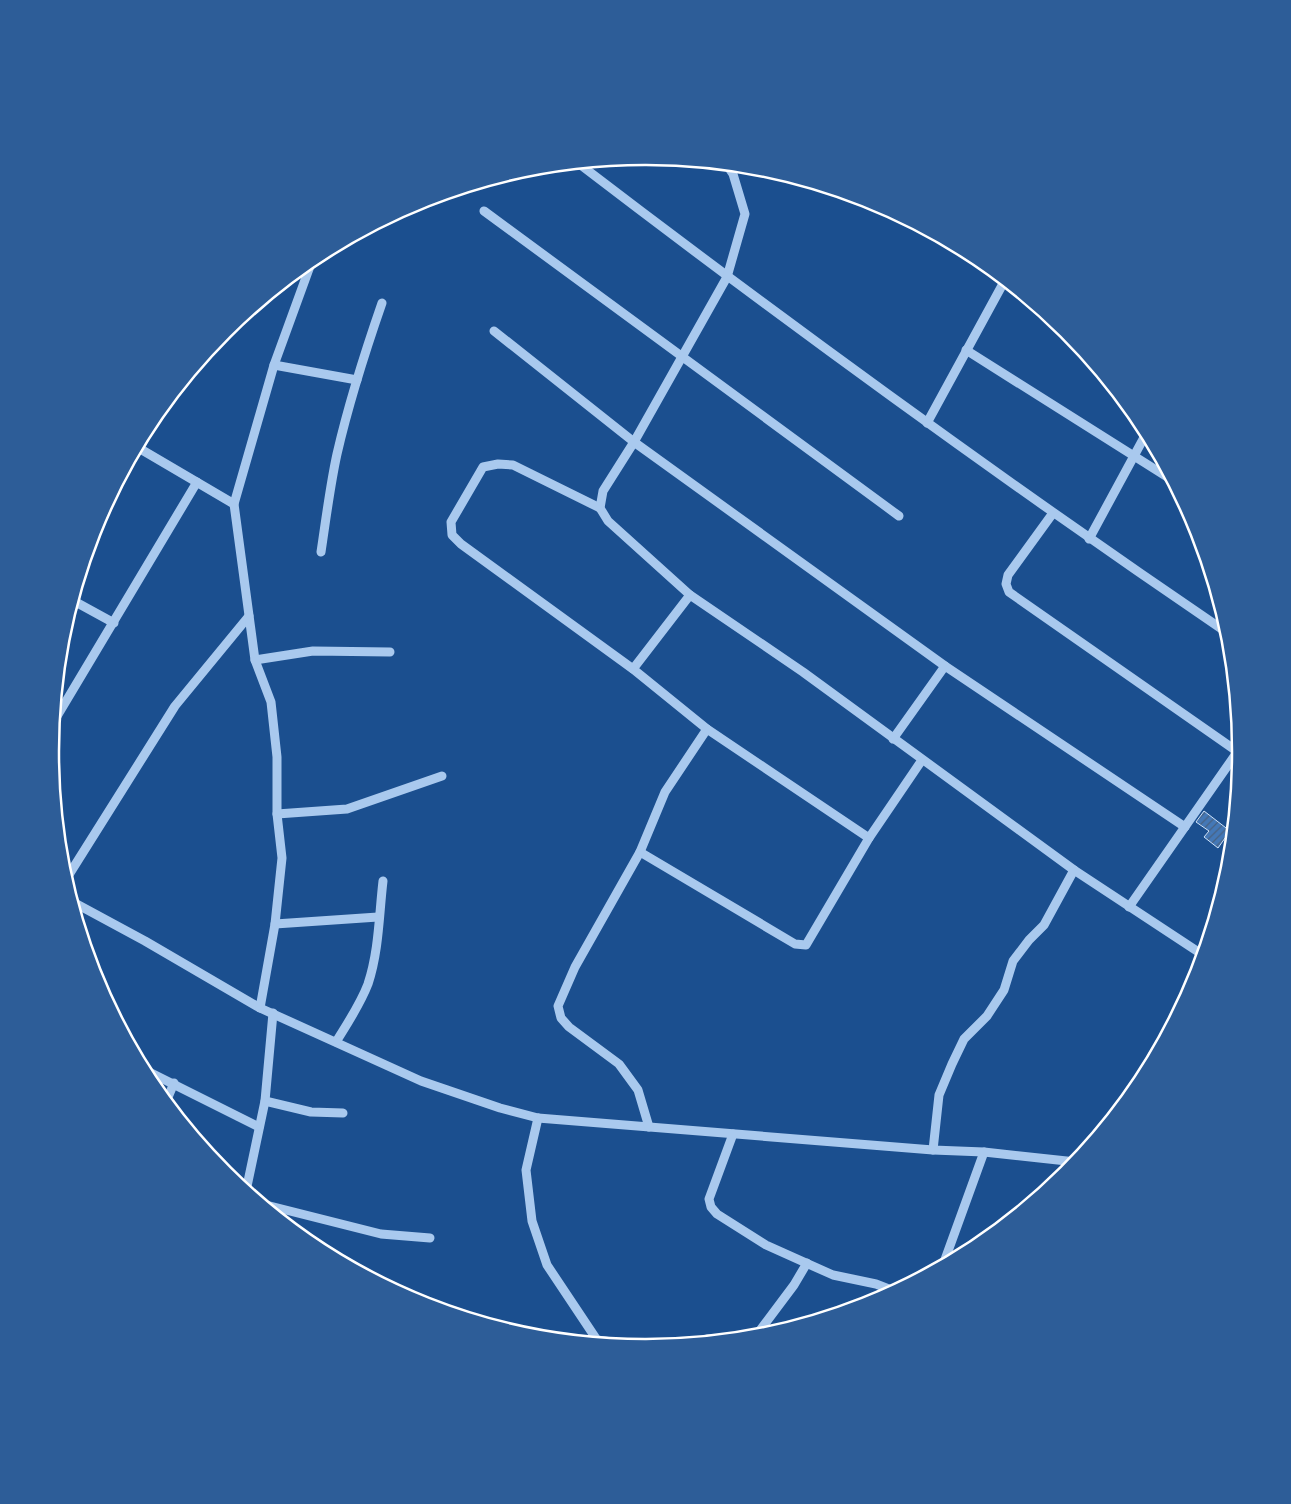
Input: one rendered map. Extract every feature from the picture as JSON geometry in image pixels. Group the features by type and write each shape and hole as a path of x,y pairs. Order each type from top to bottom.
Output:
{"street":[{"path":"585,169 728,277 927,423 1089,539 1218,627"},
{"path":"600,508 603,491 634,442 728,277 745,214 732,172"},
{"path":"484,211 899,516"},
{"path":"260,1008 275,924 282,858 277,814 277,757 271,702 255,660 234,504 274,365 308,272"},
{"path":"927,423 1001,285"},
{"path":"321,552 337,454 357,380 382,303"},
{"path":"494,331 634,442 945,666 1185,827"},
{"path":"966,350 1162,474"},
{"path":"274,365 357,380"},
{"path":"1089,539 1142,440"},
{"path":"143,450 234,504"},
{"path":"869,838 707,729 633,669 461,544 452,535 451,522 483,467 498,464 513,465 600,508 608,521 690,595 803,672 1074,870 1197,951"},
{"path":"60,711 197,482"},
{"path":"1053,513 1008,575 1006,584 1010,592 1232,745"},
{"path":"633,669 690,595"},
{"path":"78,603 114,623"},
{"path":"71,871 175,706 249,616"},
{"path":"255,660 313,651 390,652"},
{"path":"893,739 945,666"},
{"path":"649,1127 638,1090 619,1064 569,1027 561,1018 558,1006 574,967 640,852 665,792 707,729"},
{"path":"640,852 795,944 806,945 869,838 922,760"},
{"path":"1128,907 1232,760"},
{"path":"277,814 347,809 442,776"},
{"path":"933,1150 939,1095 964,1039 987,1016 1004,990 1013,961 1044,926 1074,870"},
{"path":"336,1042 353,1014 367,985 377,948 378,917 384,881"},
{"path":"79,906 260,1008 421,1081 500,1108 538,1118 933,1150 984,1152 1066,1161"},
{"path":"275,924 378,917"},
{"path":"248,1182 265,1101 272,1013"},
{"path":"156,1075 259,1127"},
{"path":"169,1094 174,1083"},
{"path":"265,1101 311,1112 342,1113"},
{"path":"538,1118 526,1170 532,1220 547,1265 594,1336"},
{"path":"733,1134 709,1199 711,1207 718,1214 766,1245 833,1275 885,1287"},
{"path":"947,1255 984,1152"},
{"path":"276,1207 381,1234 430,1238"},
{"path":"763,1326 794,1285 807,1263"}],"building":[{"path":"1204,811 1227,829 1226,837 1218,848 1204,837 1209,831 1196,822"}]}
